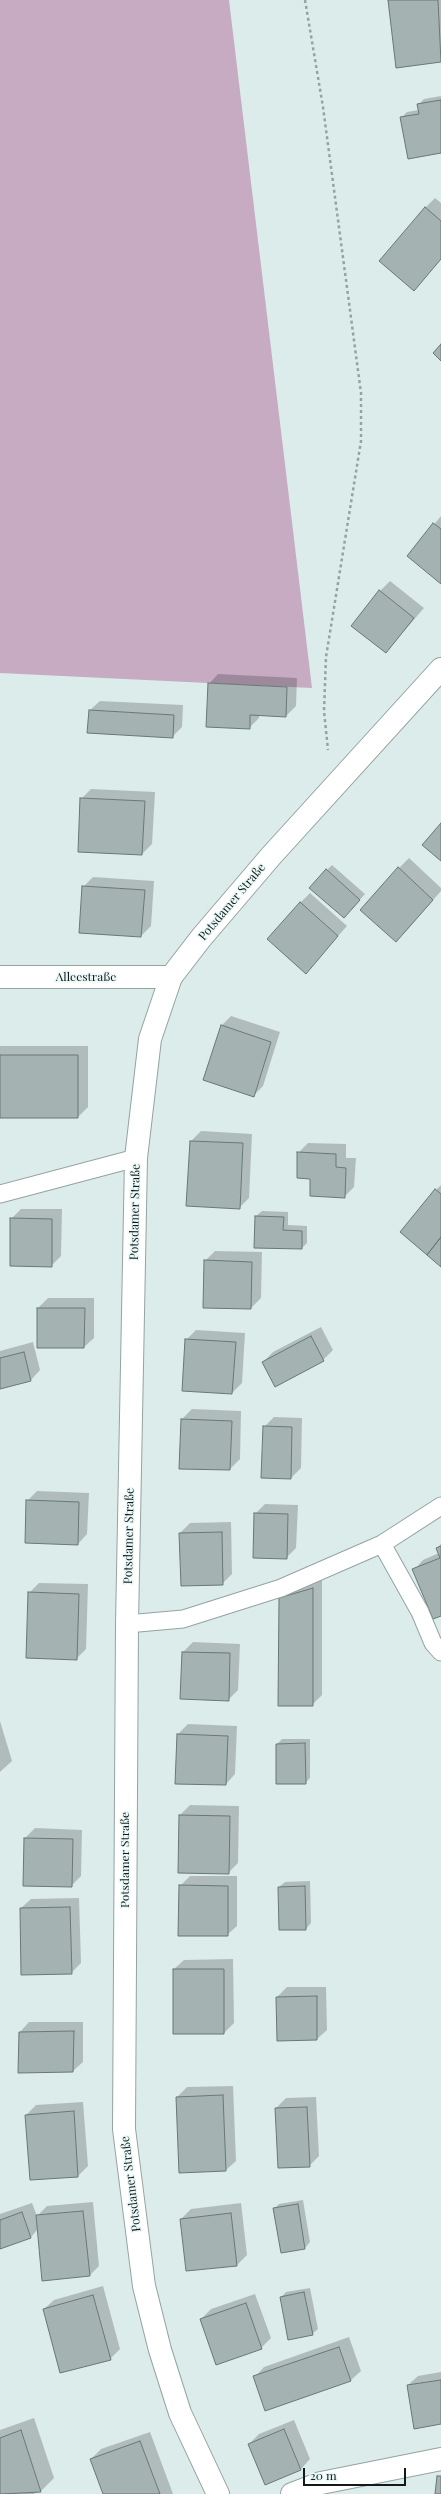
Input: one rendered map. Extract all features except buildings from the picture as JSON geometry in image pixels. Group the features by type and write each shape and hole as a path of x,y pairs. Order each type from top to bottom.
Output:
{"main road":[{"name":"Potsdamer Straße","path":"218,2494 180,2413 160,2350 144,2286 125,2137 127,1624 136,1158 150,1039 171,977 201,938 271,856 441,669"},
{"name":"Alleestraße","path":"0,977 171,977"},
{"path":"292,2494 321,2482 441,2459"}],"lane":[{"path":"0,1194 136,1158"},
{"path":"127,1624 183,1619 281,1588 382,1544 441,1506"},
{"path":"382,1544 420,1612 433,1643 441,1652"}],"path":[{"path":"305,0 323,108 361,393 361,441 326,657 324,711 327,750 347,771"}],"shaded area":[{"path":"0,0 229,0 312,688 0,673"}]}
